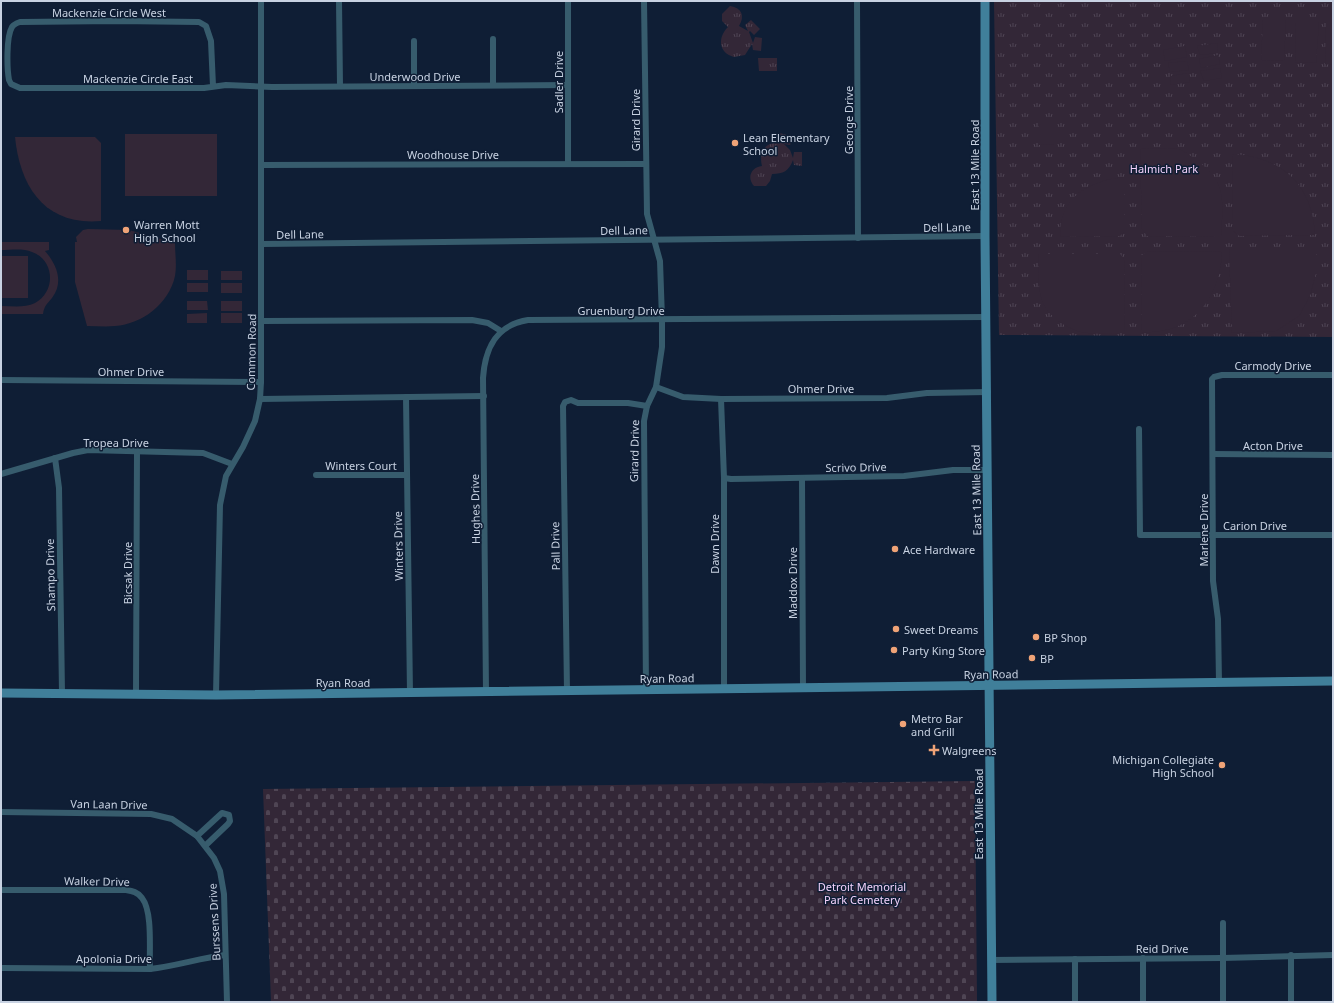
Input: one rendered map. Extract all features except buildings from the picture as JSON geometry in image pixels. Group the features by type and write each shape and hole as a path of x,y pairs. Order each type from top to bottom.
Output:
{"main road":[{"name":"East 13 Mile Road","path":"985,1 986,317 988,392 992,1002"},
{"name":"Ryan Road","path":"1,693 216,695 1333,681"}],"street":[{"name":"Common Road","path":"216,695 220,505 226,476 250,434 260,399 262,321 261,1"},
{"path":"339,1 340,86"},
{"name":"Sadler Drive","path":"568,1 568,163"},
{"name":"Girard Drive","path":"644,1 645,164 647,214 660,261 662,319 661,362 656,387 647,406 644,421 646,690"},
{"name":"George Drive","path":"857,1 858,238"},
{"name":"Mackenzie Circle West","path":"15,86 9,80 8,61 10,36 12,27 16,24 20,22 117,21 186,21 199,22 206,26 211,40 213,86"},
{"path":"493,39 493,85"},
{"path":"414,40 414,86"},
{"name":"Mackenzie Circle East","path":"15,86 26,88 204,88 226,85 262,86"},
{"name":"Underwood Drive","path":"262,86 568,85"},
{"name":"Woodhouse Drive","path":"262,165 568,163 645,164"},
{"name":"Dell Lane","path":"262,244 986,236"},
{"name":"Gruenburg Drive","path":"501,331 510,325 528,320 986,317"},
{"path":"262,321 472,320 488,323 501,331"},
{"name":"Hughes Drive","path":"486,692 484,364 488,351 501,331"},
{"name":"Carmody Drive","path":"1214,377 1222,374 1333,375"},
{"name":"Marlene Drive","path":"1214,377 1211,385 1213,454 1213,580 1218,619 1219,683"},
{"name":"Ohmer Drive","path":"1,380 261,382"},
{"name":"Ohmer Drive","path":"656,387 682,398 722,399 887,398 927,393 988,392"},
{"path":"260,399 484,396"},
{"name":"Winters Drive","path":"406,397 410,693"},
{"name":"Dawn Drive","path":"722,399 724,478 724,689"},
{"name":"Pall Drive","path":"567,691 563,406 565,402 571,400 578,403 628,403 647,406"},
{"name":"Carion Drive","path":"1139,429 1140,535 1333,535"},
{"name":"Tropea Drive","path":"1,474 88,450 204,453 232,464"},
{"name":"Bicsak Drive","path":"136,694 137,452"},
{"name":"Acton Drive","path":"1213,454 1333,455"},
{"name":"Shampo Drive","path":"55,458 59,488 62,693"},
{"name":"Scrivo Drive","path":"724,478 904,476 953,470 988,470"},
{"name":"Winters Court","path":"316,475 406,475"},
{"name":"Maddox Drive","path":"802,478 803,688"},
{"name":"Van Laan Drive","path":"1,812 151,814 172,819 197,836 206,845"},
{"path":"197,836 222,813 229,815 231,818 228,824 206,845"},
{"name":"Burssens Drive","path":"206,845 214,858 223,883 227,1002"},
{"name":"Walker Drive","path":"1,890 126,890 139,894 146,904 150,969"},
{"path":"1223,923 1223,1002"},
{"name":"Reid Drive","path":"992,960 1222,958 1333,954"},
{"path":"1291,955 1291,1002"},
{"name":"Apolonia Drive","path":"1,968 150,969 167,967 195,959 225,956"},
{"path":"1143,958 1143,1002"},
{"path":"1075,959 1075,1002"}],"green space":[{"name":"Halmich Park","path":"994,1 1333,1 1333,337 999,335"},
{"path":"730,6 734,7 741,13 742,19 739,26 748,31 745,25 751,20 760,29 754,35 750,31 749,32 753,43 755,37 762,38 761,51 753,50 752,44 745,55 734,57 725,52 721,45 721,40 724,31 728,27 722,21 722,14"},
{"path":"1263,20 1286,20 1284,61 1261,60"},
{"path":"1326,21 1333,21 1333,65 1325,64"},
{"path":"1296,22 1319,22 1316,63 1295,62"},
{"path":"1217,43 1218,53 1200,55 1197,46"},
{"path":"1185,46 1187,57 1165,61 1163,50"},
{"path":"1218,55 1220,64 1201,68 1199,59"},
{"path":"758,58 777,58 777,71 759,71"},
{"path":"1187,61 1189,70 1170,72 1168,63"},
{"path":"1220,68 1222,78 1204,81 1200,71"},
{"path":"1189,73 1190,82 1171,85 1170,76"},
{"path":"1039,118 1054,118 1054,144 1039,145"},
{"path":"780,133 793,137 790,145 784,144 790,150 793,158 794,152 802,152 802,166 794,165 793,160 790,167 785,171 772,174 770,181 766,186 754,186 750,179 751,173 755,168 762,166 761,156 768,145 772,143 783,143 778,140"},
{"path":"125,134 217,134 217,196 125,196"},
{"path":"15,137 95,137 101,143 101,221 81,221 65,217 50,210 39,200 30,187 23,172"},
{"path":"1177,148 1197,161 1216,179 1222,196 1222,237 1147,236 1142,229 1140,149"},
{"path":"1232,154 1250,156 1266,161 1291,176 1301,188 1308,201 1313,217 1315,235 1239,236 1233,231"},
{"path":"1124,177 1124,232 1120,236 1060,237 1061,223 1070,201 1088,187 1099,182"},
{"path":"83,230 129,230 175,243 176,272 172,286 167,295 153,311 144,317 125,324 112,326 87,326 75,282 75,242 77,242 76,237"},
{"path":"1,242 49,242 49,250 45,251 56,268 58,274 58,286 56,292 45,307 43,314 1,314 1,306 27,306 42,298 47,292 50,276 49,269 40,256 25,250 1,250"},
{"path":"1229,249 1316,249 1316,273 1310,296 1299,316 1276,331 1232,333"},
{"path":"1147,251 1222,252 1216,285 1209,299 1200,311 1175,327 1159,331 1142,332 1141,256"},
{"path":"1039,254 1120,254 1124,259 1125,333 1097,334 1081,332 1065,325 1049,313 1043,303 1040,292"},
{"path":"1,256 28,256 28,298 1,298"},
{"path":"187,270 208,270 208,280 187,280"},
{"path":"221,271 242,271 242,280 221,280"},
{"path":"187,283 208,283 208,292 187,292"},
{"path":"221,283 242,283 242,293 221,293"},
{"path":"187,301 207,301 208,310 187,310"},
{"path":"221,301 242,301 242,311 221,311"},
{"path":"207,313 207,323 187,323 187,314"},
{"path":"221,313 242,313 242,323 221,323"},
{"name":"Detroit Memorial Park Cemetery","path":"975,781 977,1002 271,1002 263,789"}],"place":[{"name":"Lean Elementary School","path":"735,143"},
{"name":"Warren Mott High School","path":"126,230"},
{"name":"Ace Hardware","path":"895,549"},
{"name":"Sweet Dreams","path":"896,629"},
{"name":"BP Shop","path":"1036,637"},
{"name":"Party King Store","path":"894,650"},
{"name":"BP","path":"1032,658"},
{"name":"Metro Bar and Grill","path":"903,724"},
{"name":"Walgreens","path":"934,750"},
{"name":"Michigan Collegiate High School","path":"1222,765"}]}
